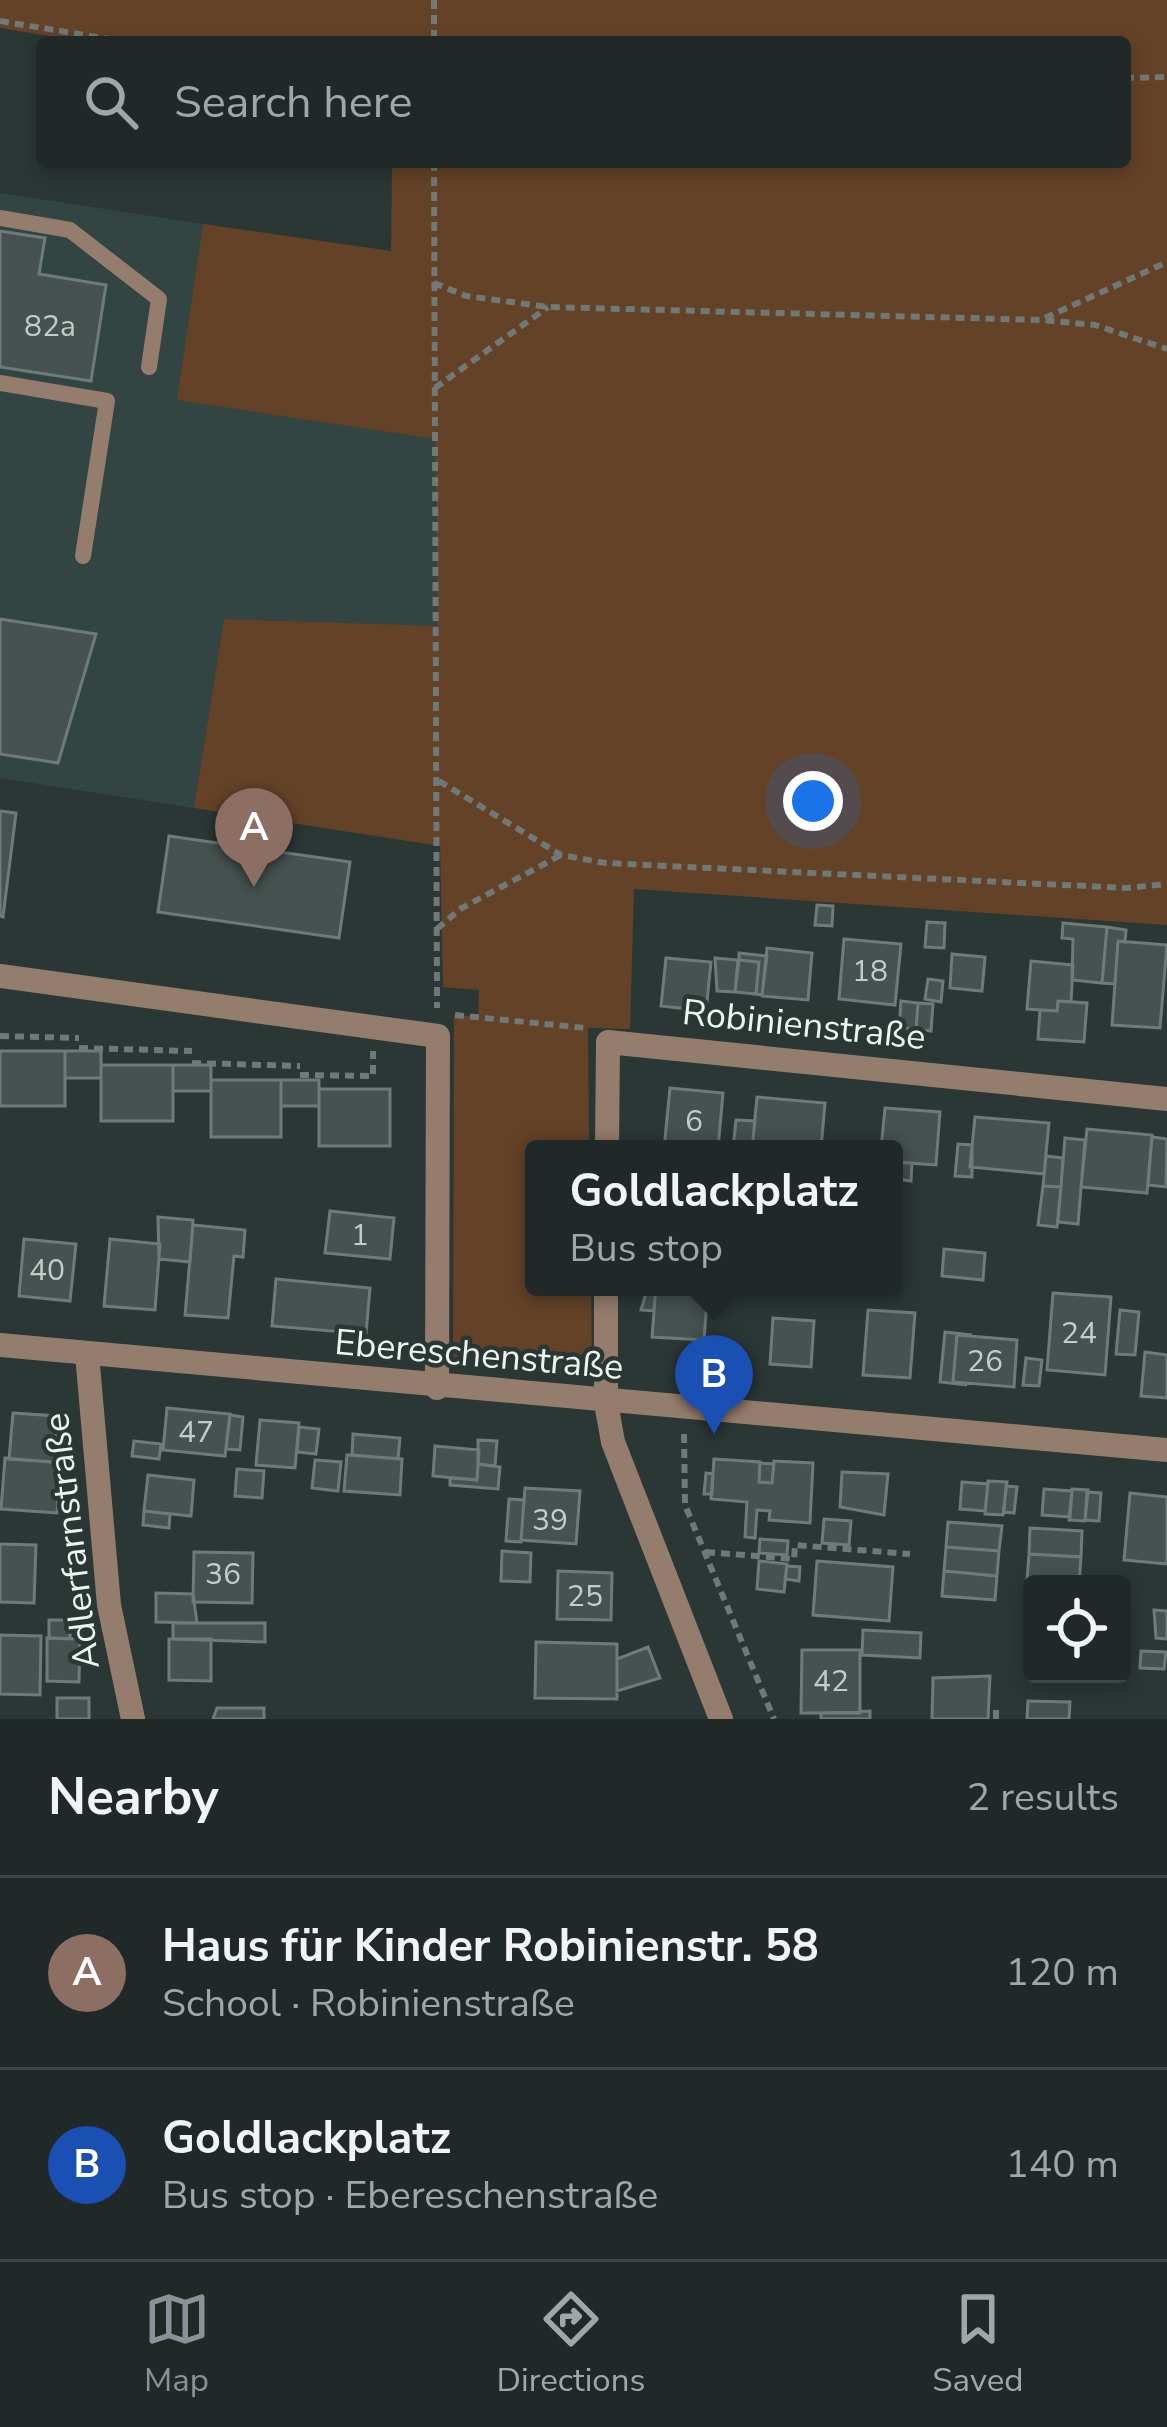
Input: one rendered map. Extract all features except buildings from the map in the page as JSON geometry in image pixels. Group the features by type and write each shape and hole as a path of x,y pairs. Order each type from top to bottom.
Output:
{"street":[{"path":"0,976 374,1028 438,1025 437,1388"},
{"path":"607,1140 608,1042"},
{"name":"Robinienstraße","path":"608,1042 1167,1099"},
{"path":"606,1296 606,1402 613,1442 721,1719"},
{"name":"Ebereschenstraße","path":"0,1345 437,1388 1167,1450"},
{"name":"Adlerfarnstraße","path":"88,1354 109,1605 133,1719"}],"lane":[{"path":"0,218 70,230 159,299 148,367"},
{"path":"0,383 107,400 83,556"}],"path":[{"path":"434,0 434,36"},
{"path":"0,21 91,36"},
{"path":"1131,78 1167,77"},
{"path":"434,168 438,1025 594,1029 608,1042"},
{"path":"1042,320 1167,262"},
{"path":"434,283 466,296 548,307 1042,320 1095,325 1167,349"},
{"path":"435,388 548,307"},
{"path":"440,781 561,855 605,863 1103,887 1167,884"},
{"path":"437,929 460,909 561,855"},
{"path":"192,1064 373,1076 374,1028"},
{"path":"0,1036 79,1037"},
{"path":"79,1048 192,1051"},
{"path":"683,1409 685,1504 774,1719"},
{"path":"704,1552 794,1559 795,1545 910,1554"},
{"path":"996,1706 996,1719"}],"shaded area":[{"path":"0,0 1167,0 1167,925 634,889 630,1029 588,1028 589,1140 525,1140 525,1296 591,1296 592,1375 453,1362 454,1015 478,1016 479,990 443,987 440,846 194,808 224,619 438,626 435,439 177,400 203,224 391,251 392,168 1131,168 1131,36 49,36 0,28"},
{"path":"0,193 203,224 178,400 436,439 438,627 224,619 194,808 0,778"}],"place":[{"name":"Haus für Kinder Robinienstr. 58","path":"254,887"},
{"name":"Goldlackplatz","path":"714,1434"}]}
